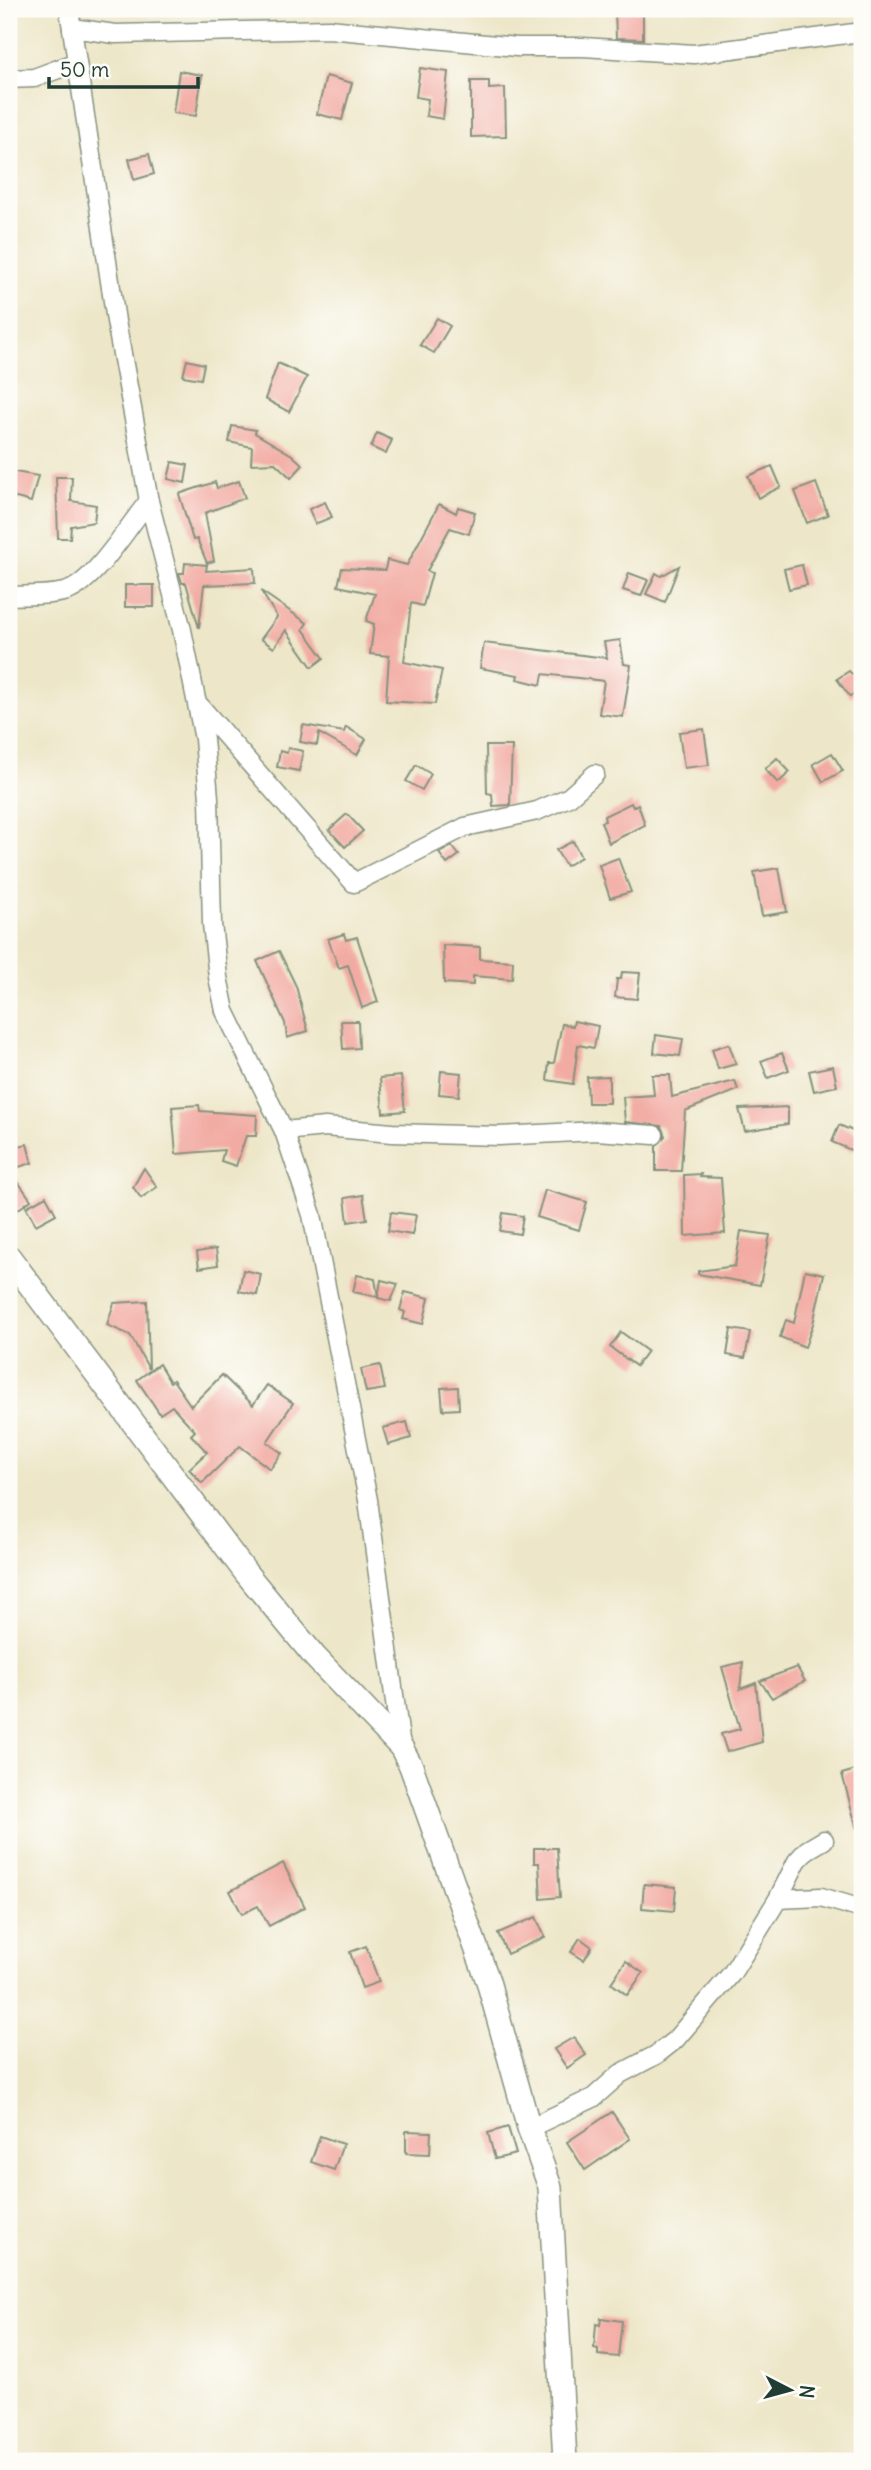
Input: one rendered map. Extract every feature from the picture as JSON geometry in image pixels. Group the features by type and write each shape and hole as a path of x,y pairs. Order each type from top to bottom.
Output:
{"street":[{"path":"69,9 116,321 149,501 204,739 209,798 212,924 218,977 225,1011 284,1131 312,1215 343,1363 370,1513 401,1747"},
{"path":"72,28 115,34 329,29 517,47 583,47 694,54 862,33"},
{"path":"9,79 34,78 76,62"},
{"path":"9,596 67,592 105,562 118,540 149,501"},
{"path":"197,702 354,884 465,827 548,807 569,797 595,774"},
{"path":"284,1131 325,1126 393,1133 499,1136 596,1131 654,1135"},
{"path":"9,1257 246,1573 315,1657 401,1747 421,1787 488,1982 529,2128 550,2188 570,2457"},
{"path":"529,2128 593,2098 620,2074 656,2054 674,2040 732,1973 778,1899 797,1861 807,1850 824,1840"},
{"path":"778,1899 821,1897 862,1909"}],"building":[{"path":"615,9 643,9 643,39 616,38"},
{"path":"420,68 448,72 443,119 426,116 428,99 416,97"},
{"path":"179,71 202,75 196,116 173,113"},
{"path":"326,76 352,83 342,120 317,114"},
{"path":"471,81 489,81 489,89 505,88 506,136 471,137"},
{"path":"149,154 154,174 134,180 129,159"},
{"path":"437,318 450,326 434,353 420,345"},
{"path":"187,360 204,364 201,379 183,376"},
{"path":"278,363 307,377 289,412 265,399"},
{"path":"232,426 256,430 255,433 292,455 303,465 291,478 275,463 251,464 252,447 229,442"},
{"path":"377,433 392,440 386,454 371,447"},
{"path":"172,462 188,465 185,483 168,479"},
{"path":"772,466 781,487 758,498 748,476"},
{"path":"9,471 38,476 31,502 9,496"},
{"path":"56,477 72,477 71,501 96,505 94,522 71,526 70,538 58,538"},
{"path":"239,481 245,498 205,513 214,561 207,563 197,539 193,540 179,494 215,482 217,488"},
{"path":"816,483 828,515 807,523 795,491"},
{"path":"325,502 332,517 315,524 309,509"},
{"path":"439,504 456,513 458,507 475,512 469,534 450,528 427,571 432,573 423,606 411,603 404,662 442,670 435,704 386,701 389,656 370,654 374,624 366,621 375,594 338,586 342,568 385,570 387,560 407,565"},
{"path":"185,563 207,565 206,571 254,568 255,583 204,585 199,628 186,583 182,583 179,573 184,573"},
{"path":"802,565 807,585 789,589 784,569"},
{"path":"679,566 665,602 646,594 656,573 661,576"},
{"path":"629,573 648,580 641,596 623,590"},
{"path":"125,585 154,585 154,607 125,607"},
{"path":"261,591 307,623 303,629 324,658 312,667 286,630 274,648 261,639 277,617"},
{"path":"620,640 624,664 631,665 623,717 599,714 604,681 543,674 541,685 517,679 518,675 480,668 484,643 607,658 604,642"},
{"path":"862,668 862,689 850,697 837,679 849,671 853,675"},
{"path":"303,725 344,732 346,727 366,739 357,755 319,733 317,745 300,742"},
{"path":"704,729 709,765 684,768 679,732"},
{"path":"486,746 512,746 510,805 493,806 492,794 487,793"},
{"path":"288,748 303,751 299,771 277,767 280,751 287,753"},
{"path":"832,753 843,771 823,782 813,764"},
{"path":"777,758 790,772 778,783 765,769"},
{"path":"416,765 431,774 422,790 406,781"},
{"path":"631,803 633,807 638,804 645,825 609,843 601,822 605,821 604,816"},
{"path":"347,814 363,831 345,847 329,830"},
{"path":"573,841 581,857 566,866 556,850"},
{"path":"452,846 459,855 447,864 439,853"},
{"path":"618,858 631,892 610,898 599,865"},
{"path":"779,868 787,912 762,916 754,872"},
{"path":"344,934 346,940 357,937 378,1002 362,1008 348,965 339,968 328,939"},
{"path":"443,945 480,947 480,959 513,961 512,979 473,976 473,985 444,983"},
{"path":"279,951 296,986 308,1031 287,1038 285,1023 257,961"},
{"path":"622,972 640,973 637,999 615,997 617,979 621,979"},
{"path":"341,1021 358,1021 359,1048 343,1049"},
{"path":"574,1021 598,1026 594,1048 578,1045 573,1084 547,1080 549,1063 554,1063 562,1024 573,1026"},
{"path":"656,1035 683,1039 680,1056 654,1053"},
{"path":"729,1044 736,1064 718,1069 712,1049"},
{"path":"782,1053 789,1070 768,1078 761,1061"},
{"path":"833,1066 837,1086 814,1091 809,1071"},
{"path":"441,1071 461,1073 459,1096 439,1094"},
{"path":"652,1075 670,1075 672,1097 735,1081 738,1090 685,1111 681,1171 656,1171 656,1146 665,1136 661,1126 625,1122 623,1097 654,1095"},
{"path":"401,1076 405,1111 383,1113 380,1078"},
{"path":"609,1076 609,1103 588,1103 587,1077"},
{"path":"199,1105 200,1111 257,1115 256,1136 246,1136 236,1166 221,1161 224,1150 176,1154 172,1107"},
{"path":"788,1107 788,1124 745,1131 739,1109"},
{"path":"839,1125 860,1134 853,1151 832,1142"},
{"path":"27,1144 32,1163 12,1169 9,1149"},
{"path":"144,1168 157,1187 141,1198 133,1187"},
{"path":"9,1169 31,1200 9,1216"},
{"path":"701,1174 700,1177 721,1178 725,1233 685,1236 684,1175"},
{"path":"545,1190 587,1202 579,1230 537,1217"},
{"path":"363,1195 367,1219 348,1222 345,1198"},
{"path":"46,1196 56,1214 36,1225 26,1207"},
{"path":"391,1212 416,1215 412,1235 388,1231"},
{"path":"503,1213 523,1216 520,1234 500,1231"},
{"path":"741,1231 770,1235 760,1285 698,1274 698,1271 735,1266"},
{"path":"216,1249 218,1265 199,1268 197,1252"},
{"path":"243,1270 261,1274 257,1295 239,1291"},
{"path":"805,1270 824,1274 805,1347 780,1337 786,1320 794,1323"},
{"path":"357,1275 375,1279 378,1297 353,1292"},
{"path":"381,1280 398,1284 391,1301 378,1298"},
{"path":"405,1292 429,1298 423,1324 403,1319 405,1312 400,1310"},
{"path":"147,1301 149,1369 130,1335 107,1325 114,1303"},
{"path":"731,1329 750,1332 745,1358 727,1355"},
{"path":"621,1332 647,1351 636,1366 610,1347"},
{"path":"159,1364 170,1382 173,1380 191,1406 222,1375 253,1405 267,1385 293,1403 267,1442 282,1453 270,1469 240,1446 202,1483 189,1469 207,1452 191,1435 195,1431 172,1406 160,1414 137,1380"},
{"path":"380,1365 385,1389 366,1392 361,1369"},
{"path":"458,1387 459,1409 443,1410 441,1388"},
{"path":"407,1422 411,1438 388,1445 383,1428"},
{"path":"743,1662 740,1689 756,1683 762,1742 727,1752 721,1734 740,1729 722,1667"},
{"path":"797,1667 805,1681 772,1698 760,1681"},
{"path":"862,1768 862,1828 857,1829 842,1774"},
{"path":"534,1848 557,1848 560,1897 541,1899 539,1863 534,1863"},
{"path":"283,1863 305,1907 269,1926 258,1906 242,1914 230,1891"},
{"path":"644,1884 676,1887 674,1911 642,1908"},
{"path":"536,1917 545,1937 507,1954 498,1933"},
{"path":"580,1938 592,1947 584,1960 571,1952"},
{"path":"366,1946 379,1982 362,1988 350,1952"},
{"path":"626,1961 643,1973 627,1995 611,1983"},
{"path":"574,2037 586,2055 567,2068 554,2049"},
{"path":"612,2112 630,2139 585,2170 567,2142"},
{"path":"508,2127 516,2154 495,2159 488,2133"},
{"path":"406,2131 431,2132 430,2154 406,2153"},
{"path":"320,2136 343,2144 334,2170 311,2162"},
{"path":"601,2318 622,2321 618,2357 598,2355 598,2349 594,2348 596,2324 600,2325"}]}
